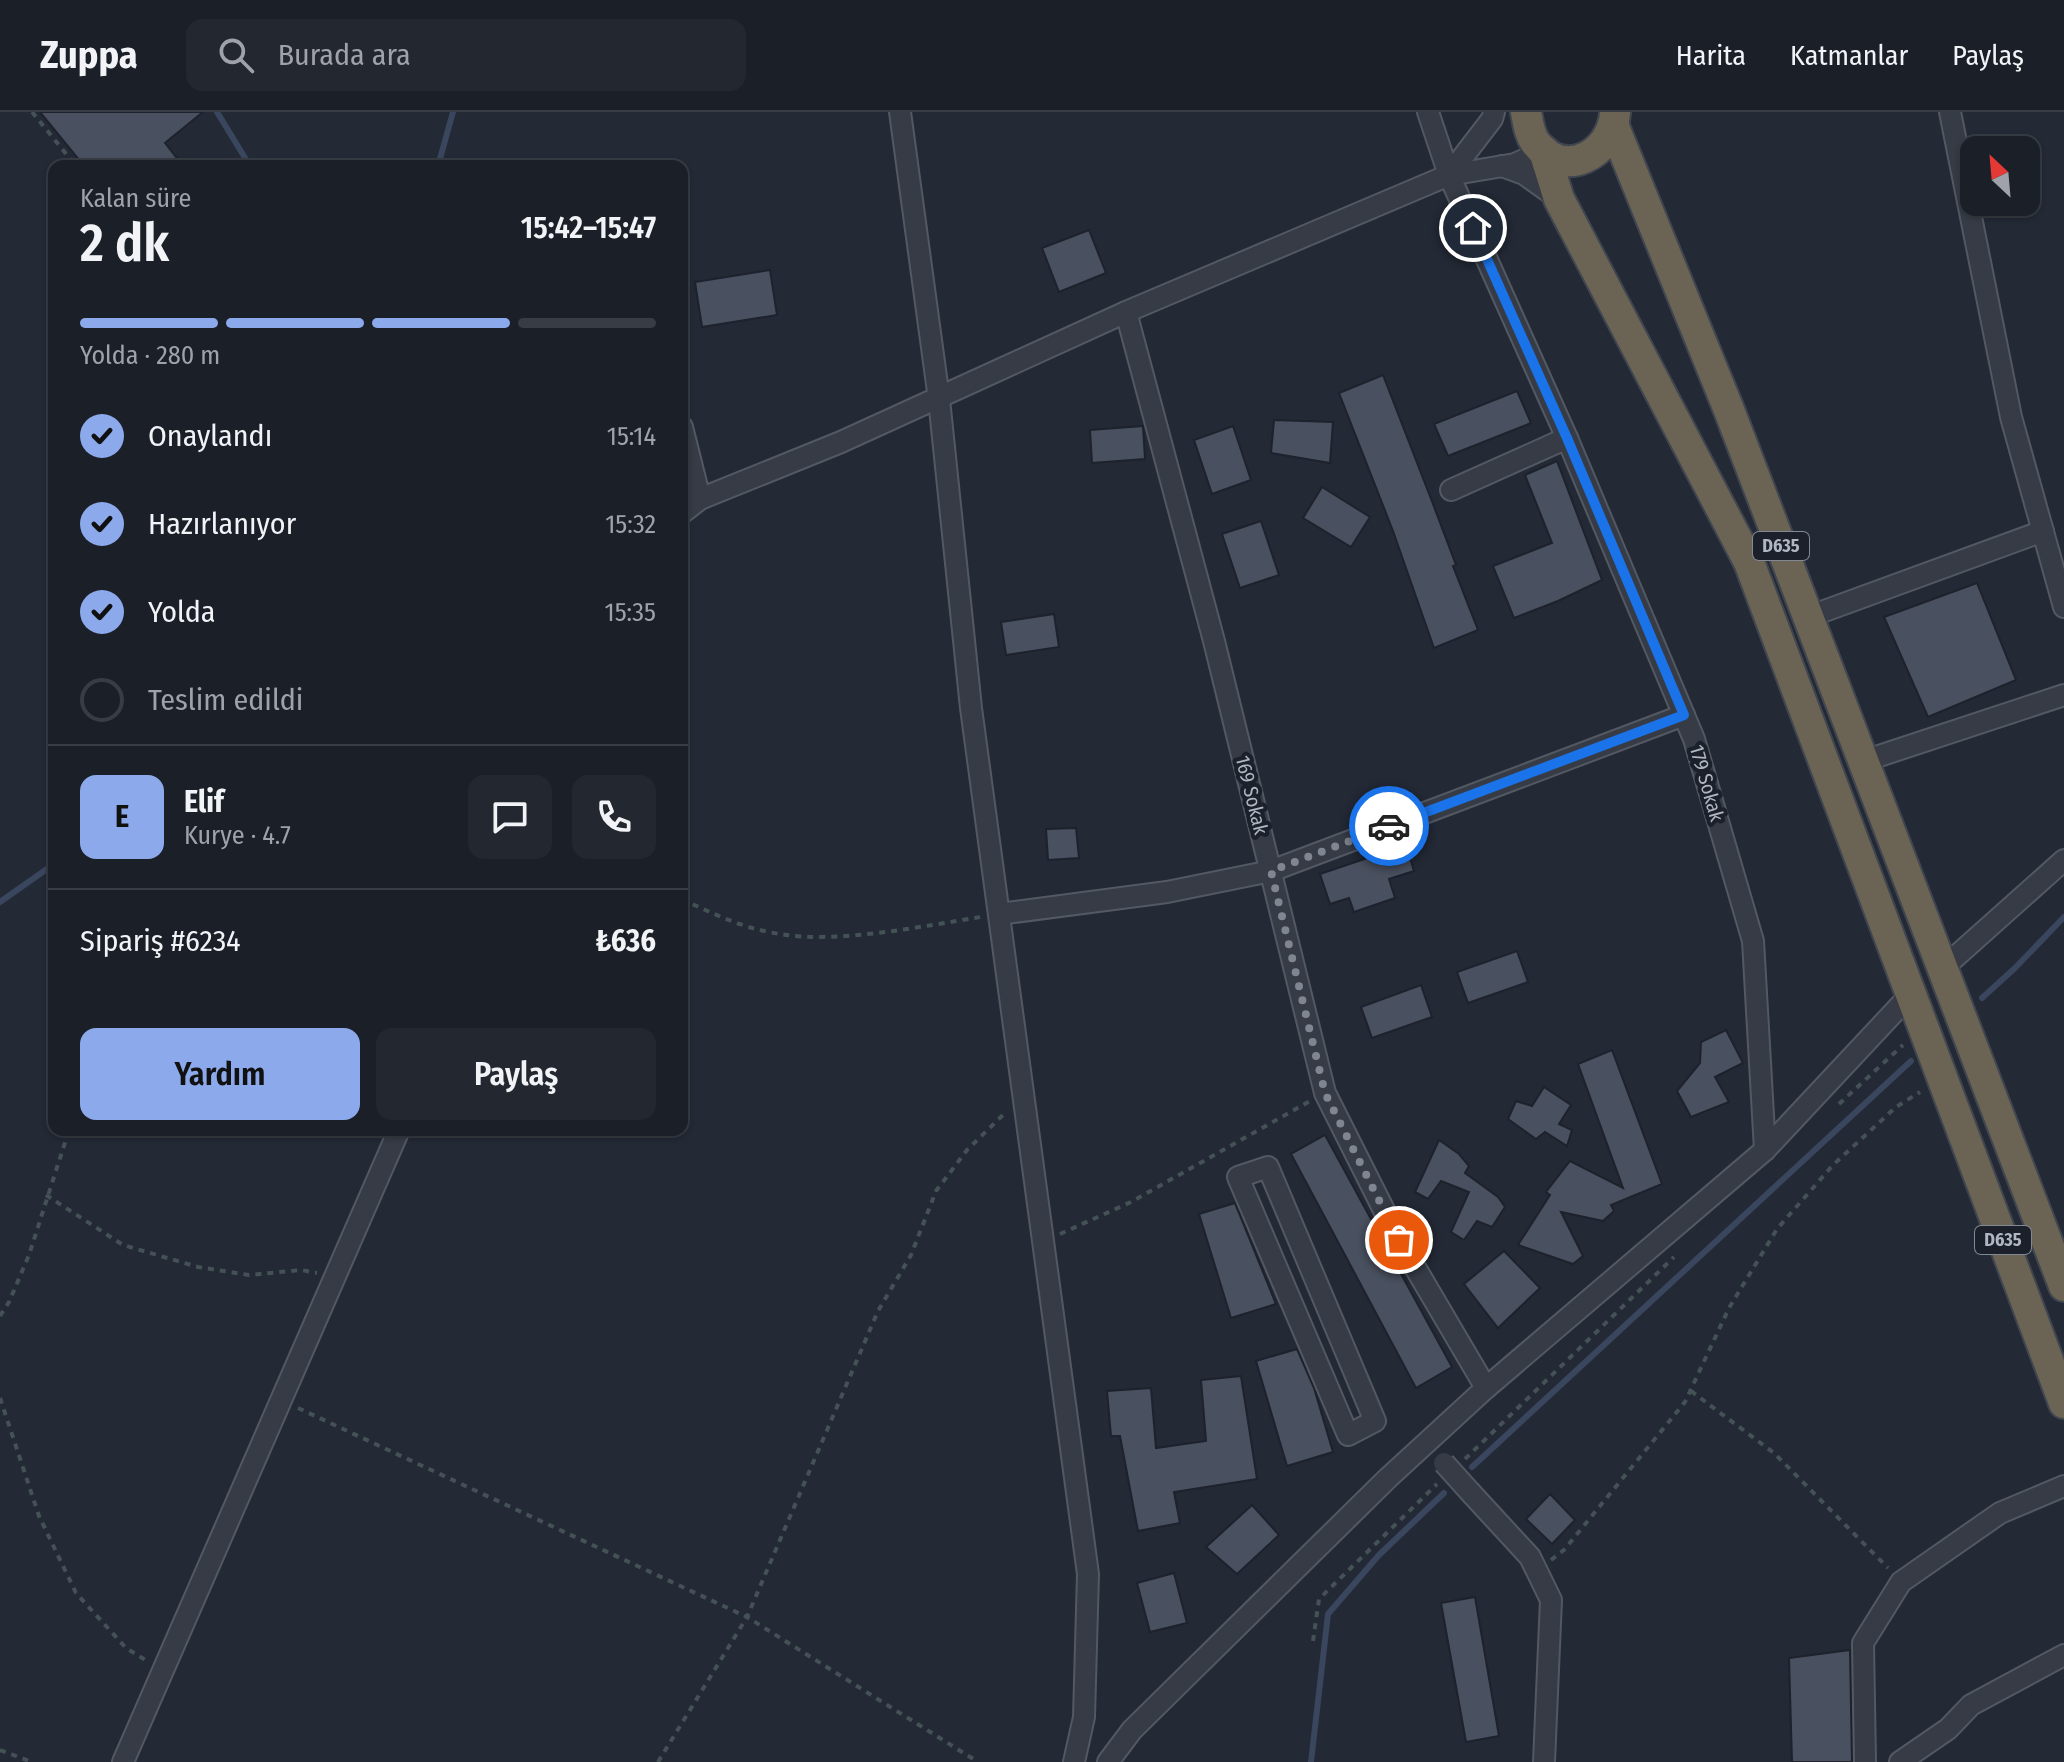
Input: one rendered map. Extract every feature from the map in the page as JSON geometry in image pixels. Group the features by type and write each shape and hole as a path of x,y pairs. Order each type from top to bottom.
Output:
{"highway":[{"name":"D635","path":"1526,112 1534,140 1544,151 1571,161 1598,151 1608,140 1615,119"},
{"name":"D635","path":"1615,119 2064,1286"},
{"name":"D635","path":"1544,151 1559,199 1749,562 2064,1403"}],"street":[{"path":"900,112 939,399 971,708 1088,1574 1084,1717 1074,1762"},
{"name":"179 Sokak","path":"1428,112 1449,175 1567,438 1694,739 1753,941 1765,1150"},
{"path":"1449,175 1493,115 1526,112"},
{"path":"1950,112 2011,417 2064,607"},
{"path":"688,508 700,499 939,399 1126,312 1449,175 1515,164 1544,151"},
{"path":"1502,166 1524,174 1559,199"},
{"name":"169 Sokak","path":"1126,312 1214,641 1325,1093 1399,1240 1486,1388"},
{"path":"1451,490 1567,438"},
{"path":"688,451 700,499"},
{"path":"1808,617 2043,531"},
{"path":"1864,761 2064,695"},
{"path":"999,914 1167,892 1271,871 1684,715"},
{"path":"1943,968 2064,860"},
{"path":"1108,1762 1132,1730 1425,1444 1486,1388 1765,1150 1911,994"},
{"path":"123,1762 396,1136"},
{"path":"1268,1167 1375,1421 1348,1435 1238,1177 1268,1167"},
{"path":"1425,1444 1530,1557 1551,1600 1544,1762"},
{"path":"1865,1762 1863,1643 1901,1582 2000,1513 2064,1486"},
{"path":"1900,1762 1948,1729 1971,1705 2064,1655"}],"path":[{"path":"32,112 71,160"},
{"path":"688,902 741,925 780,934 816,937 919,927 999,914"},
{"path":"1829,1112 1907,1041"},
{"path":"1537,1572 1564,1550 1685,1402 1729,1308 1777,1229 1833,1165 1896,1107 1943,1078"},
{"path":"1043,1241 1131,1202 1325,1093"},
{"path":"658,1762 747,1617 872,1326 911,1255 936,1191 997,1118 1024,1100"},
{"path":"0,1316 29,1255 67,1136"},
{"path":"46,1195 123,1245 187,1264 249,1275 301,1270 336,1276"},
{"path":"1313,1641 1319,1599 1448,1470 1684,1247"},
{"path":"1691,1391 1774,1453 1901,1582"},
{"path":"0,1398 39,1516 76,1593 126,1648 163,1671"},
{"path":"282,1400 747,1617 978,1762"},
{"path":"0,1750 32,1762"}],"building":[{"path":"40,112 203,112 165,143 178,160 79,160"},
{"path":"1089,230 1106,273 1059,292 1042,248"},
{"path":"770,270 777,315 702,327 695,282"},
{"path":"1383,375 1478,630 1434,648 1393,531 1339,393"},
{"path":"1517,391 1531,423 1448,456 1434,424"},
{"path":"1274,420 1333,422 1330,463 1271,453"},
{"path":"1143,426 1145,459 1092,463 1090,430"},
{"path":"1233,426 1251,480 1212,494 1194,440"},
{"path":"1557,461 1602,580 1514,618 1493,566 1552,543 1525,475"},
{"path":"1322,487 1370,517 1351,547 1303,518"},
{"path":"1261,521 1279,575 1240,588 1222,534"},
{"path":"1977,583 2016,680 1928,717 1884,617"},
{"path":"1054,614 1059,647 1006,655 1001,622"},
{"path":"1076,828 1079,858 1048,860 1046,829"},
{"path":"1406,845 1414,871 1389,879 1395,898 1354,912 1349,898 1330,904 1320,874"},
{"path":"1517,951 1528,982 1468,1003 1457,972"},
{"path":"1421,985 1432,1017 1372,1038 1361,1007"},
{"path":"1726,1030 1743,1063 1715,1077 1729,1102 1691,1117 1677,1091 1700,1063 1701,1042"},
{"path":"1612,1050 1662,1184 1611,1205 1614,1211 1603,1221 1561,1212 1583,1256 1573,1264 1518,1245 1550,1195 1546,1192 1570,1161 1623,1188 1578,1064"},
{"path":"1544,1087 1571,1105 1559,1124 1572,1130 1567,1146 1545,1132 1536,1139 1508,1119 1516,1101 1532,1106"},
{"path":"1325,1135 1452,1367 1416,1388 1291,1154"},
{"path":"1439,1140 1459,1154 1469,1166 1465,1173 1498,1197 1505,1207 1492,1227 1477,1221 1464,1240 1451,1232 1469,1192 1441,1181 1428,1199 1415,1192"},
{"path":"1235,1203 1276,1304 1231,1318 1199,1214"},
{"path":"1504,1251 1540,1288 1498,1328 1464,1284"},
{"path":"1297,1349 1314,1388 1333,1452 1287,1466 1256,1361"},
{"path":"1241,1376 1257,1479 1174,1492 1180,1523 1138,1531 1120,1436 1111,1436 1107,1391 1151,1388 1156,1448 1206,1441 1201,1380"},
{"path":"1550,1494 1575,1520 1552,1544 1526,1519"},
{"path":"1252,1505 1279,1535 1237,1574 1206,1547"},
{"path":"1174,1573 1187,1623 1150,1632 1137,1583"},
{"path":"1475,1597 1499,1736 1466,1742 1441,1603"},
{"path":"1850,1650 1852,1762 1792,1762 1789,1658"}],"waterway":[{"path":"217,112 246,160"},
{"path":"440,160 453,112"},
{"path":"0,902 48,868"},
{"path":"1982,998 2064,917"},
{"path":"1472,1467 1911,1061"},
{"path":"1311,1762 1328,1614 1379,1555 1444,1493"}],"way so far":[{"path":"1389,826 1271,871 1325,1093 1399,1240"}],"route":[{"path":"1389,826 1684,715 1567,438 1473,228"}]}
